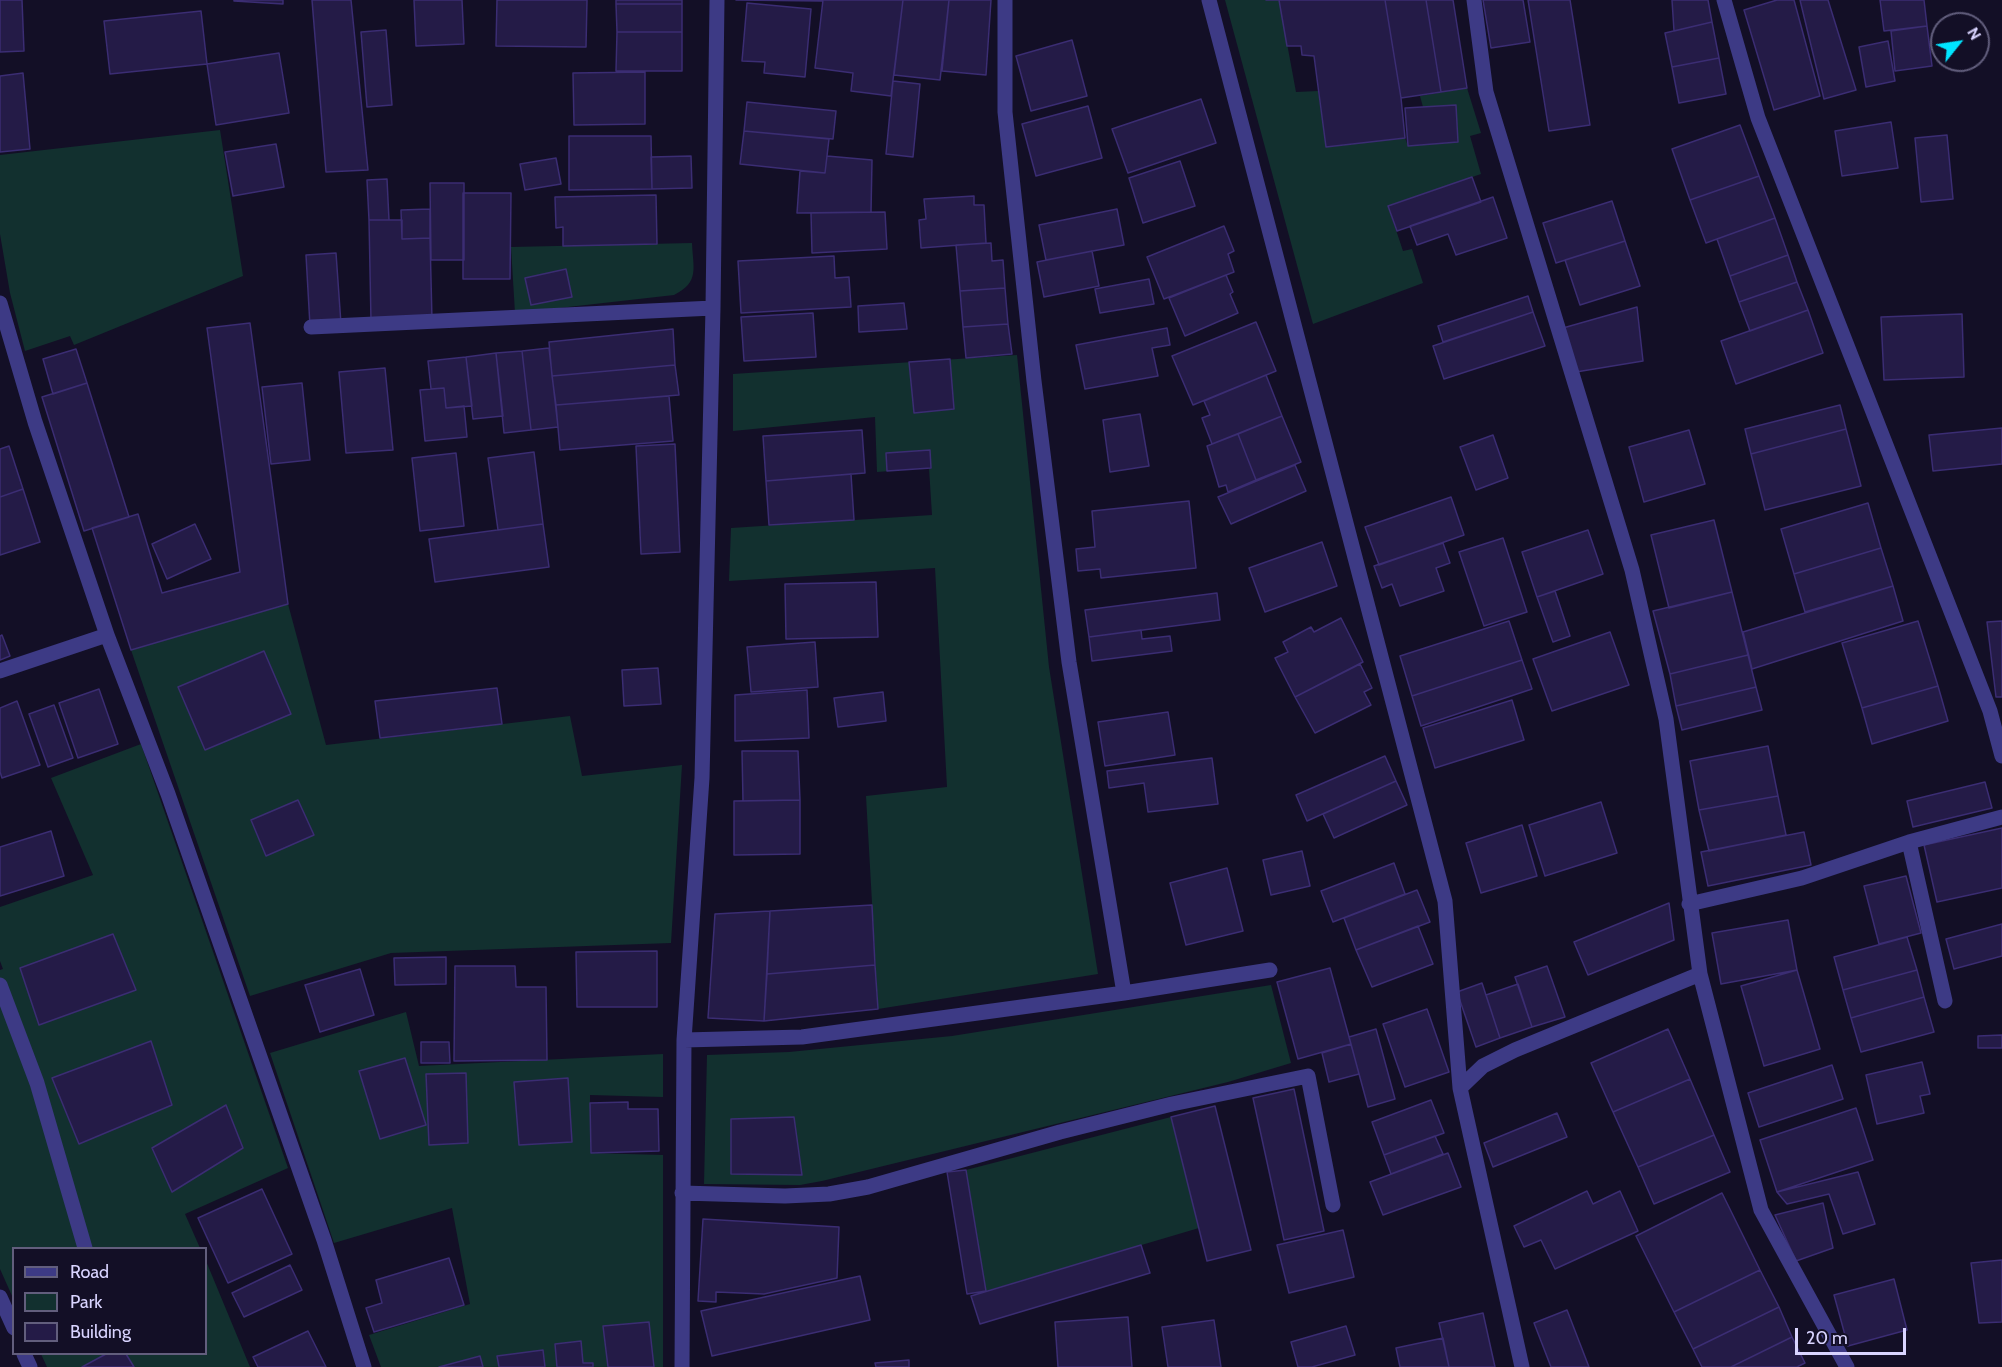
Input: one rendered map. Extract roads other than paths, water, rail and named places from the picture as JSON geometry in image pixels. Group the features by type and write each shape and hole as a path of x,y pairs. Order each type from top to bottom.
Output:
{"street":[{"path":"682,1367 684,1040 702,778 713,308 717,0"},
{"path":"1005,0 1005,112 1036,392 1069,662 1124,993"},
{"path":"1209,0 1445,901 1460,1088 1522,1367"},
{"path":"1474,0 1486,92 1632,570 1666,719 1700,974 1761,1210 1847,1367"},
{"path":"1724,0 1758,118 1974,669 1990,711 2002,756"},
{"path":"0,303 35,422 107,635 168,794 324,1240 364,1367"},
{"path":"311,327 713,308"},
{"path":"0,671 107,635"},
{"path":"1689,904 1802,878 1909,842 2002,817"},
{"path":"1909,842 1945,1001"},
{"path":"684,1040 802,1037 1124,993 1270,970"},
{"path":"1460,1088 1483,1066 1515,1050 1700,974"},
{"path":"0,986 38,1083 85,1247"},
{"path":"682,1193 785,1196 848,1191 1071,1129 1172,1104 1308,1076 1333,1204"},
{"path":"0,1296 12,1323"}]}
